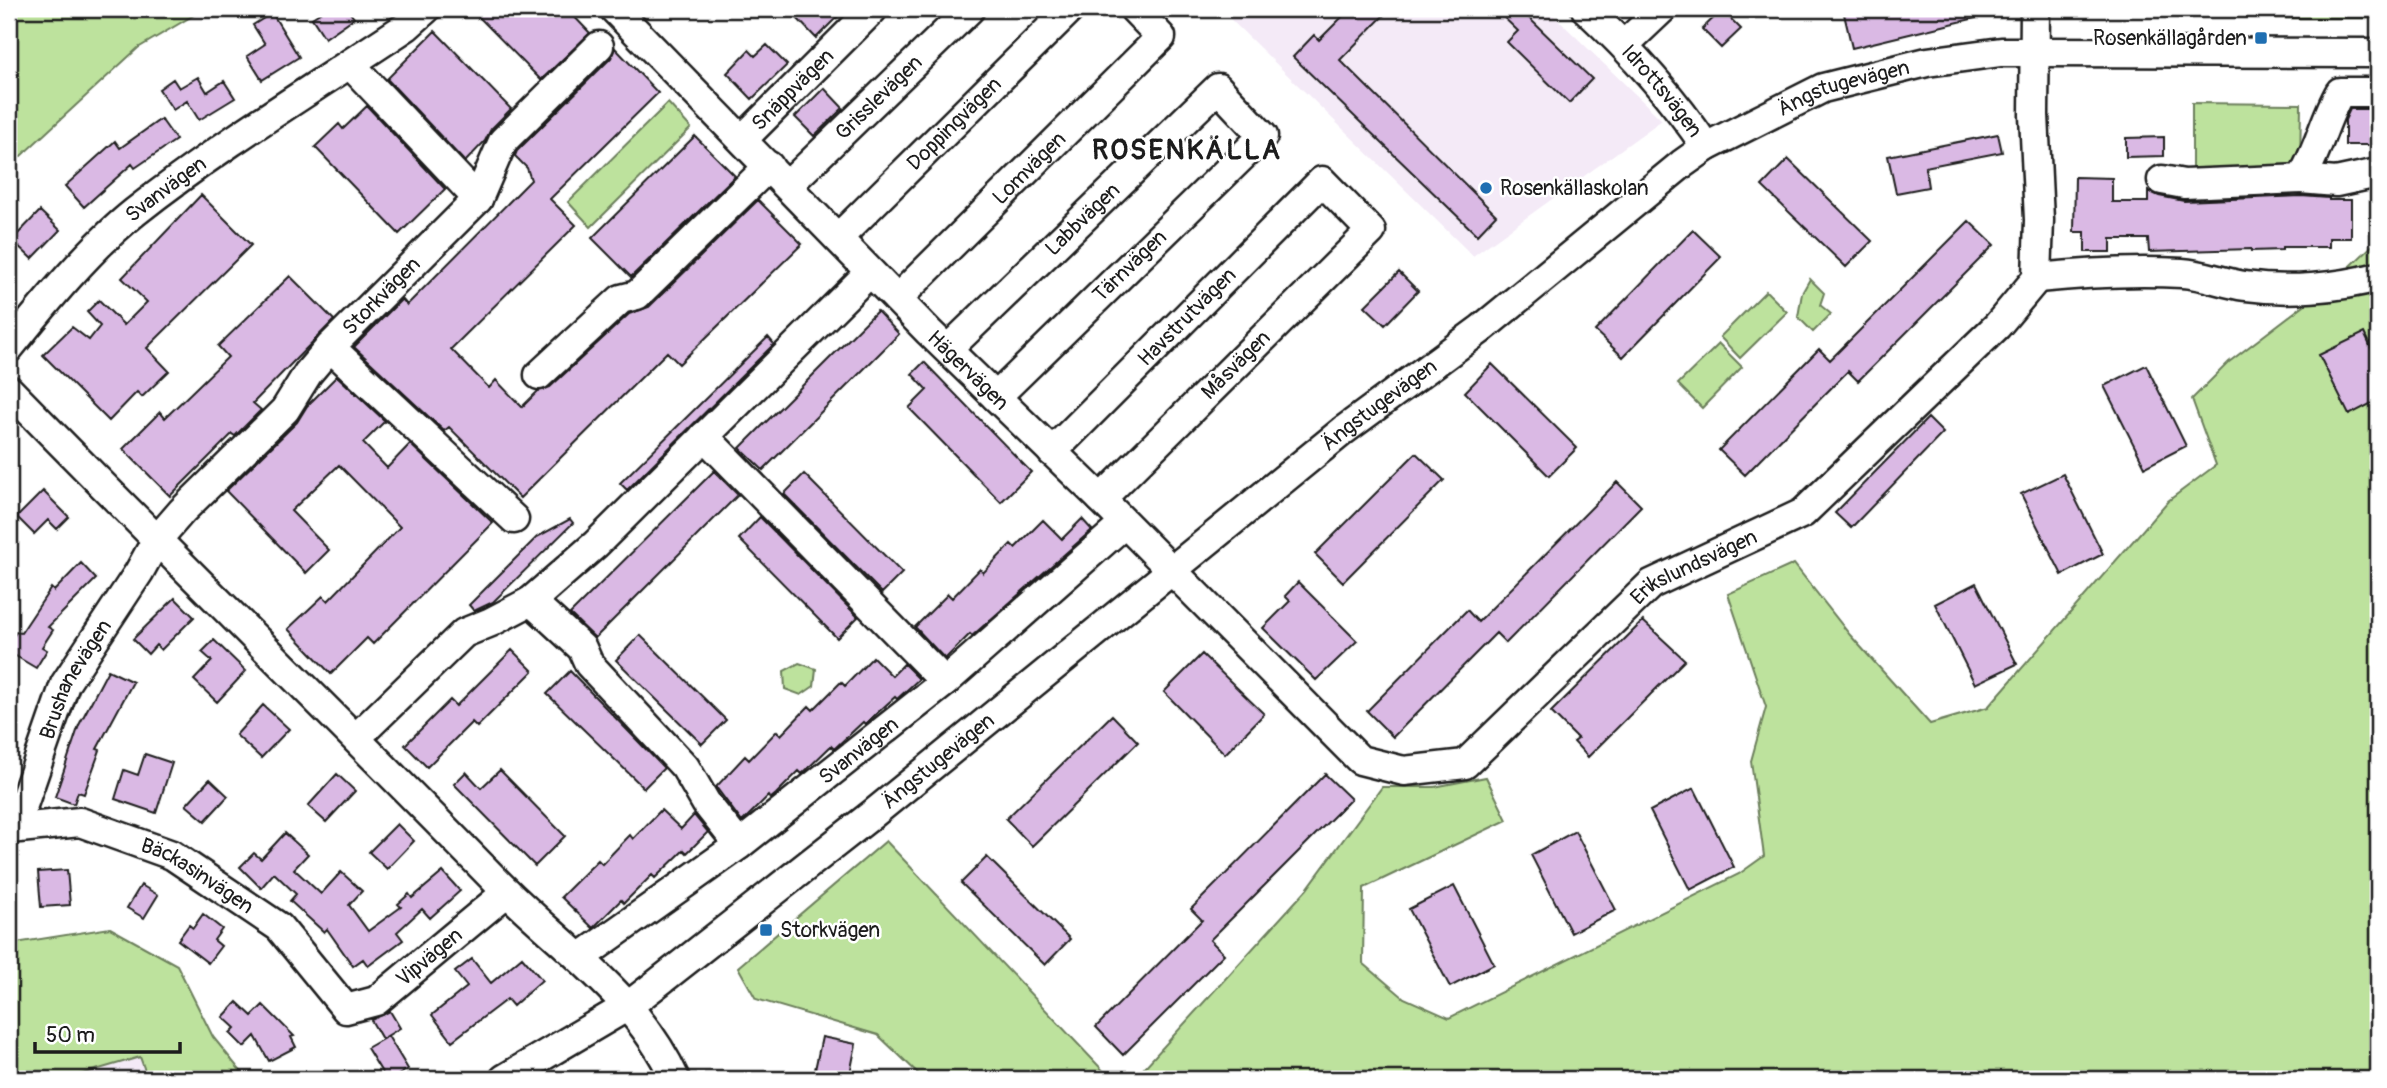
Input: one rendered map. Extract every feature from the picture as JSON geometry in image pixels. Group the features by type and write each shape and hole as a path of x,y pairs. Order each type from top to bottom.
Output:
{"street":[{"name":"Svanvägen","path":"9,348 80,265 133,214 201,163 407,26 426,9"},
{"name":"Hägervägen","path":"614,9 870,272 1101,499 1170,571"},
{"name":"Snäppvägen","path":"743,139 873,9"},
{"name":"Grisslevägen","path":"778,176 970,9"},
{"name":"Doppingvägen","path":"838,238 1070,9"},
{"name":"Lomvägen","path":"897,299 1161,37 1134,9"},
{"name":"Idrottsvägen","path":"1586,9 1624,45 1683,113 1706,147"},
{"path":"1624,45 1662,9"},
{"path":"2035,9 2034,115 2039,220 2037,278 2102,271 2184,273 2245,286 2287,288 2351,284 2378,277"},
{"name":"Storkvägen","path":"156,541 182,511 285,410 308,373 330,346 478,199 503,141 599,46"},
{"name":"Ängstugevägen","path":"505,1079 628,1006 874,813 1344,430 1481,329 1706,147 1823,88 1927,62 2001,52 2378,52"},
{"path":"350,64 478,199"},
{"name":"Tärnvägen","path":"996,397 1263,136 1218,88"},
{"name":"Labbvägen","path":"948,349 1218,88"},
{"path":"2301,179 2309,166 2329,111 2340,92 2378,92"},
{"path":"2162,180 2185,184 2301,179 2336,182 2378,173"},
{"path":"539,375 621,299 637,295 778,176"},
{"name":"Måsvägen","path":"1101,499 1371,231 1322,181"},
{"name":"Havstrutvägen","path":"1052,452 1322,181"},
{"path":"356,738 464,633 531,601 596,544 870,272"},
{"name":"Erikslundsvägen","path":"1170,571 1360,760 1404,771 1465,764 1651,584 1803,513 1997,326 2037,278"},
{"path":"330,346 514,519"},
{"path":"9,390 507,892 580,957 628,1006 664,1055 675,1079"},
{"path":"704,436 945,682"},
{"name":"Svanvägen","path":"580,957 738,845 945,682 1124,524"},
{"name":"Brushanevägen","path":"12,829 65,684 139,572 156,541"},
{"path":"531,601 582,648 589,664 685,766 706,803 738,845"},
{"name":"Bäckasinvägen","path":"12,829 80,822 172,855 279,927 346,1009"},
{"name":"Vipvägen","path":"346,1009 376,1001 507,892"}],"shaded area":[{"name":"Rosenkällaskolan","path":"1220,9 1547,9 1662,120 1473,256"},
{"path":"140,1057 148,1079 65,1079"}],"green space":[{"path":"9,9 204,9 138,48 9,167"},
{"path":"2262,9 2378,9 2378,18 2261,18"},
{"path":"668,103 691,128 591,227 568,202"},
{"path":"2192,103 2301,104 2300,169 2192,168"},
{"path":"2378,240 2378,1079 1134,1079 1307,889 1382,787 1434,787 1486,777 1507,820 1364,888 1363,963 1404,998 1449,1018 1739,874 1764,856 1751,761 1766,707 1728,594 1794,564 1850,635 1930,724 1988,707 2168,501 2216,465 2192,399 2229,362 2333,283"},
{"path":"1810,279 1824,293 1820,305 1831,314 1813,332 1798,317 1802,293"},
{"path":"1766,291 1787,312 1740,358 1720,337"},
{"path":"1719,344 1742,367 1702,408 1678,384"},
{"path":"799,663 816,669 814,686 801,695 785,689 784,671"},
{"path":"886,841 1111,1079 924,1079 878,1035 756,999 738,967"},
{"path":"110,928 177,965 213,1037 247,1079 148,1079 140,1057 65,1079 9,1079 9,944"}],"building":[{"path":"326,9 347,9 354,18 325,38 312,18"},
{"path":"471,9 567,9 590,33 541,80"},
{"path":"803,9 845,9 816,38 795,16"},
{"path":"1350,9 1390,9 1340,60 1496,215 1477,235 1293,57 1314,35 1319,40"},
{"path":"1495,9 1538,9 1529,18 1592,79 1569,103 1507,42 1518,31"},
{"path":"1866,9 1988,9 1988,15 1852,48 1844,14"},
{"path":"1722,10 1741,29 1721,48 1702,29"},
{"path":"272,13 299,57 262,80 247,56 265,44 253,25"},
{"path":"435,31 511,109 465,162 387,79"},
{"path":"767,45 787,65 752,99 727,73 749,50 755,56"},
{"path":"615,48 658,93 550,199 576,225 451,349 489,388 496,380 522,407 538,391 550,387 629,314 649,307 758,200 802,244 679,364 667,352 520,498 449,427 444,431 354,347 402,299 407,305 531,180 527,168 515,156 517,151 611,58"},
{"path":"198,77 207,92 224,81 235,98 199,120 187,101 173,110 159,89 173,79 179,88"},
{"path":"824,88 843,108 814,136 795,117"},
{"path":"367,106 445,189 399,234 315,147 339,124 343,129"},
{"path":"2350,109 2378,109 2378,145 2345,145 2345,120"},
{"path":"161,119 176,140 135,168 132,164 84,207 65,186 115,141 120,148"},
{"path":"1998,134 2002,152 1925,167 1928,187 1896,193 1888,156"},
{"path":"695,136 735,176 631,277 592,238"},
{"path":"2164,137 2164,156 2126,157 2126,138"},
{"path":"1788,159 1872,241 1846,267 1762,186"},
{"path":"2075,177 2112,178 2112,202 2148,202 2148,191 2184,201 2301,196 2351,200 2351,238 2329,238 2329,247 2149,252 2148,239 2111,239 2111,252 2085,252 2085,232 2074,232"},
{"path":"201,195 251,245 147,348 169,371 142,397 137,392 109,421 43,355 72,327 89,340 100,326 87,312 99,300 124,325 147,302 122,278"},
{"path":"40,211 60,230 32,259 12,240"},
{"path":"1969,221 1994,245 1858,381 1848,371 1745,475 1719,450 1819,349 1830,360"},
{"path":"1693,230 1721,257 1623,357 1595,331"},
{"path":"1399,272 1418,291 1385,325 1365,306"},
{"path":"290,276 334,320 253,403 261,410 235,436 232,434 170,496 123,449 160,412 165,418 228,357 218,346"},
{"path":"877,311 899,334 763,470 740,448"},
{"path":"2364,333 2372,350 2378,347 2378,400 2349,415 2319,355"},
{"path":"768,337 774,344 627,490 620,483"},
{"path":"924,362 1031,472 1001,502 909,408 927,390 912,374"},
{"path":"1492,364 1577,448 1549,476 1465,392"},
{"path":"2146,365 2186,446 2145,467 2104,386"},
{"path":"337,376 385,421 363,443 387,468 410,444 493,523 373,644 367,638 331,674 288,629 323,596 328,601 400,527 339,465 291,511 329,550 306,573 226,491 297,422 307,406"},
{"path":"1928,418 1943,433 1851,528 1835,513"},
{"path":"1416,453 1444,480 1343,582 1315,554"},
{"path":"714,471 738,495 595,638 570,614"},
{"path":"804,474 902,573 882,593 784,494"},
{"path":"2063,474 2103,554 2062,575 2021,494"},
{"path":"1617,482 1641,506 1506,643 1496,633 1393,737 1367,711 1467,610 1478,622"},
{"path":"43,491 69,517 57,529 48,520 34,534 17,517"},
{"path":"760,517 858,617 837,638 739,539"},
{"path":"570,519 573,523 493,602 474,611 469,605 537,537"},
{"path":"1082,519 1092,530 972,636 970,634 945,659 915,627 948,594 952,598 980,569 983,573 1011,544 1015,548 1043,520 1062,539"},
{"path":"81,563 96,579 48,627 53,630 42,647 47,650 36,668 9,652 9,644 16,632 21,633 51,588 54,591"},
{"path":"1298,582 1357,641 1316,680 1263,628 1290,601 1285,596"},
{"path":"1976,583 2017,664 1975,684 1935,604"},
{"path":"175,598 194,617 161,650 156,645 148,654 133,639"},
{"path":"1643,621 1685,660 1588,757 1574,742 1578,739 1551,712"},
{"path":"640,635 726,720 702,744 616,660"},
{"path":"214,640 246,671 217,702 194,680 212,661 202,652"},
{"path":"512,650 533,671 477,727 472,722 427,767 405,745 450,700 456,706"},
{"path":"1202,654 1264,714 1225,754 1164,692"},
{"path":"873,657 892,676 904,664 919,679 865,724 863,722 834,749 831,746 802,774 799,771 770,799 768,796 742,822 716,787 745,756 749,760 777,731 781,735 809,706 813,710 841,682 845,686"},
{"path":"108,670 133,682 97,749 100,750 84,794 78,792 74,804 55,797 79,725"},
{"path":"570,671 664,768 644,788 547,694"},
{"path":"263,705 289,729 261,758 236,735"},
{"path":"1112,715 1138,742 1032,846 1006,819"},
{"path":"145,754 172,763 156,813 115,799 124,770 138,775"},
{"path":"500,770 565,836 535,866 454,784 466,772 481,788"},
{"path":"337,774 355,791 326,822 308,806"},
{"path":"1325,774 1351,799 1210,940 1224,954 1123,1055 1096,1027 1202,920 1191,909"},
{"path":"210,779 228,796 205,821 186,805"},
{"path":"1694,788 1734,867 1690,890 1650,811"},
{"path":"661,810 681,829 694,815 708,832 687,853 684,850 655,878 652,875 624,903 621,900 593,928 561,897 598,860 602,864 630,835 633,839"},
{"path":"397,824 414,841 387,869 369,852"},
{"path":"1575,831 1616,910 1571,933 1531,855"},
{"path":"285,833 308,854 294,869 321,894 341,872 362,891 349,905 368,931 401,907 398,904 409,894 412,898 443,872 460,891 430,918 422,909 397,932 403,940 368,966 363,959 353,966 327,929 324,932 290,901 296,894 274,873 261,888 240,867 254,853 261,859"},
{"path":"987,857 1070,939 1045,965 961,883"},
{"path":"67,870 70,905 41,907 38,872"},
{"path":"141,885 158,895 144,918 127,908"},
{"path":"1454,886 1494,964 1450,987 1409,909"},
{"path":"203,914 222,929 214,940 221,946 208,963 178,940 189,925 193,928"},
{"path":"522,957 542,980 513,1006 507,999 452,1041 432,1015 467,987 455,972 472,959 491,983"},
{"path":"237,1002 252,1016 263,1005 294,1036 291,1037 296,1047 269,1061 255,1036 244,1047 230,1033 235,1028 223,1017"},
{"path":"390,1011 400,1028 382,1039 371,1020"},
{"path":"388,1036 408,1069 392,1079 386,1079 367,1048"},
{"path":"822,1037 856,1044 849,1079 813,1079"}],"place":[{"name":"Rosenkällagården","path":"2261,38"},
{"name":"Rosenkällaskolan","path":"1486,188"},
{"name":"Storkvägen","path":"766,930"}],"district":[{"name":"ROSENKÄLLA","path":"1187,150"}]}
